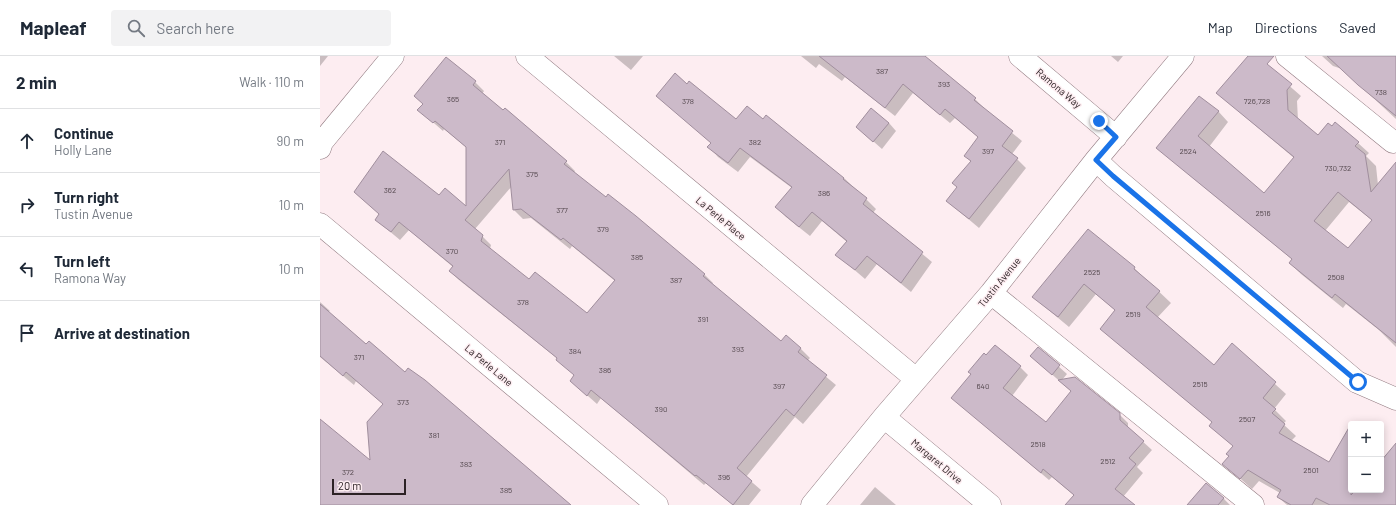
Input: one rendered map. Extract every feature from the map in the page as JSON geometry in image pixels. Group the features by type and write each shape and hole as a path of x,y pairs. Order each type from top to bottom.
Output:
{"street":[{"path":"320,148 322,142 393,56"},
{"name":"La Perle Place","path":"527,56 916,380"},
{"name":"Ramona Way","path":"1020,56 1116,137"},
{"name":"Tustin Avenue","path":"812,505 884,417 991,293 1096,160 1183,56"},
{"path":"1287,56 1393,142"},
{"path":"1096,160 1113,176 1358,382 1396,398"},
{"name":"La Perle Lane","path":"320,224 657,505"},
{"path":"991,293 1253,505"},
{"name":"Margaret Drive","path":"884,417 990,505"}],"building":[{"path":"819,56 925,56 976,98 974,100 1013,131 1002,146 1018,158 969,219 946,201 957,187 952,183 971,161 964,156 978,137 945,109 940,115 903,84 885,108"},
{"path":"1248,56 1274,56 1267,64 1292,84 1287,90 1288,110 1318,135 1328,123 1332,126 1335,122 1359,142 1355,146 1365,154 1371,192 1396,162 1396,343 1335,294 1332,298 1289,263 1292,259 1156,148 1199,96 1219,111 1198,136 1264,193 1294,157 1216,93","holes":["1338,192 1372,220 1348,248 1314,221"]},
{"path":"1327,56 1396,56 1396,116 1358,85"},
{"path":"446,57 476,81 473,85 503,110 505,108 567,161 564,164 606,197 608,194 636,216 705,274 703,276 781,341 786,335 801,348 798,352 827,375 794,416 786,409 737,468 752,481 733,505 696,475 695,476 591,390 587,396 570,381 574,375 556,360 557,358 449,271 453,266 399,222 391,232 375,220 379,214 354,192 383,151 439,195 445,188 466,206 466,147 435,121 433,123 417,110 423,104 414,96","holes":["509,169 513,210 521,209 561,240 563,238 615,280 587,313 535,272 529,279 481,241 483,235 465,220"]},
{"path":"675,73 687,84 689,81 736,119 747,106 763,119 766,115 867,198 863,204 923,252 901,283 867,256 855,270 835,255 847,241 812,212 799,227 775,207 792,187 740,148 728,163 707,147 711,143 656,96"},
{"path":"871,108 889,123 873,142 856,127"},
{"path":"1088,229 1135,267 1134,269 1160,291 1146,307 1214,365 1232,343 1276,382 1263,398 1276,409 1272,413 1285,424 1279,433 1329,462 1348,429 1348,493 1351,493 1351,495 1353,493 1384,493 1384,457 1396,443 1396,505 1330,505 1316,498 1312,505 1291,505 1277,497 1281,490 1248,470 1240,479 1222,464 1229,456 1226,454 1233,446 1209,426 1212,422 1100,329 1115,310 1084,284 1058,317 1032,297"},
{"path":"320,304 366,344 369,341 405,372 408,368 425,380 571,505 320,505 320,419 370,460 367,422 383,404 346,372 343,376 320,356"},
{"path":"995,345 1021,366 1003,388 1046,422 1071,391 1058,380 1075,377 1120,413 1120,420 1144,441 1129,458 1136,464 1115,489 1135,505 1065,505 1074,495 1043,469 1041,473 951,398 971,374 968,372 984,353 986,355"},
{"path":"1038,347 1060,365 1052,375 1030,356"},
{"path":"1206,483 1224,498 1218,505 1187,505"}],"route":[{"path":"1099,121 1116,137 1096,160 1113,176 1358,382"}]}
